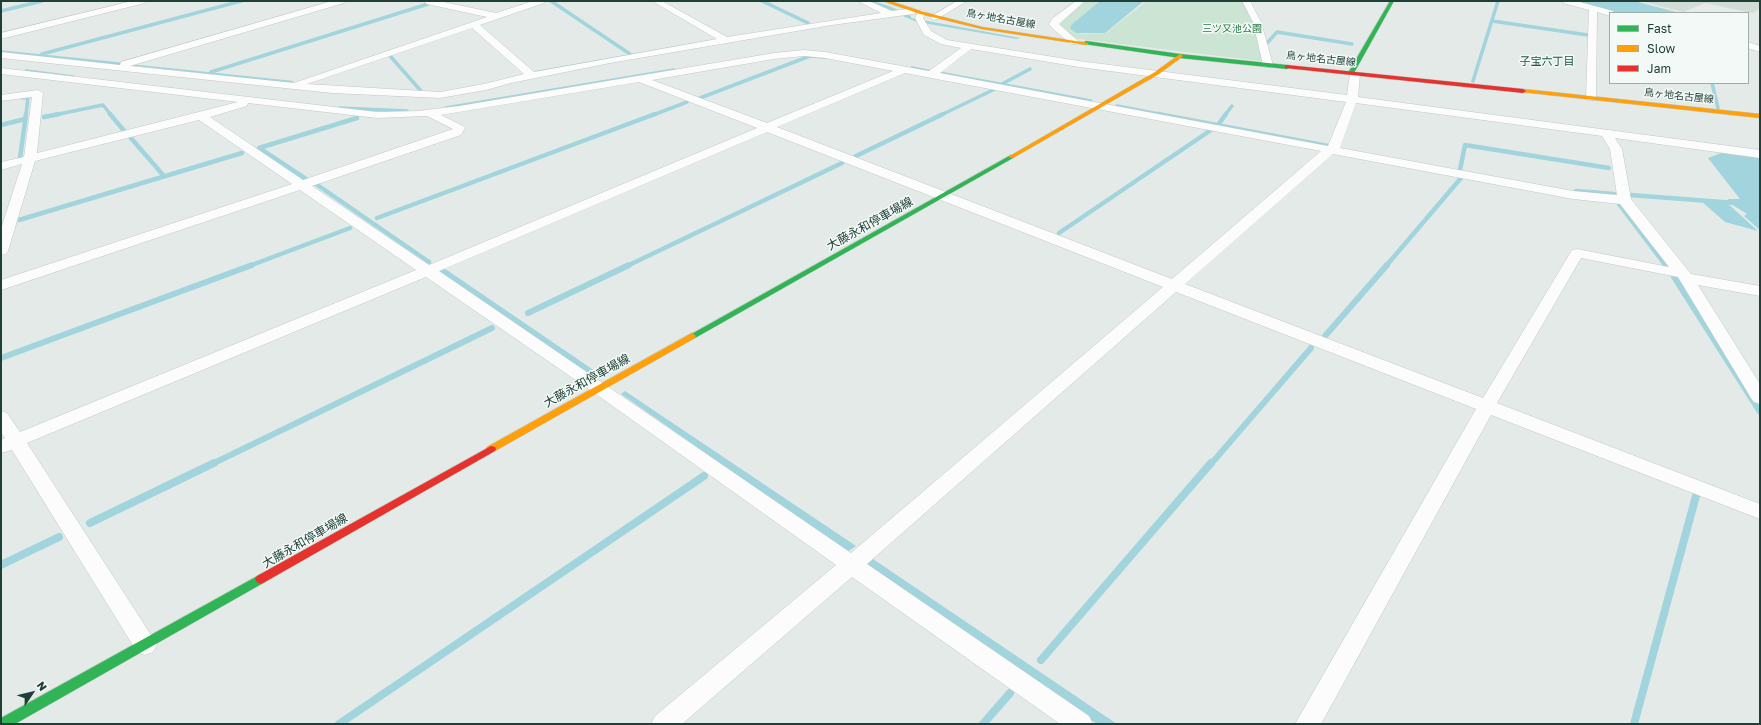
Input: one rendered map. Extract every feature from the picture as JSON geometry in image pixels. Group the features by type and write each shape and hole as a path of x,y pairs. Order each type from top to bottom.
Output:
{"main road":[{"name":"鳥ヶ地名古屋線","path":"885,1 916,16 934,17 982,28 1074,42 1180,56 1760,116"},
{"path":"1353,73 1392,1"},
{"name":"大藤永和停車場線","path":"2,724 145,645 599,388 944,196 1157,73 1180,56"}],"street":[{"path":"1,36 142,1"},
{"path":"117,66 341,1"},
{"path":"427,1 496,16"},
{"path":"1,166 251,102 541,1"},
{"path":"656,1 726,40"},
{"path":"862,1 892,14"},
{"path":"934,17 963,1"},
{"path":"1074,42 1054,24 1056,20 1081,1"},
{"path":"1246,1 1257,22 1268,65"},
{"path":"1566,1 1609,13"},
{"path":"1592,98 1593,9"},
{"path":"1,55 117,66 332,90 440,95 486,87 532,75 726,40 832,22 892,14 916,16 927,33 944,42 968,47 1079,64 1157,73 1760,154"},
{"path":"473,24 532,75"},
{"path":"1749,45 1760,49"},
{"path":"931,75 968,47"},
{"path":"1,71 251,102 377,115 429,114 774,56 804,53 1100,106 1573,195 1624,200"},
{"path":"8,444 427,271 903,70"},
{"path":"664,724 851,565 1336,146 1352,99 1353,73"},
{"path":"639,78 1760,512"},
{"path":"1,98 38,93 30,159 1,251"},
{"path":"1,285 457,133 459,128 429,114"},
{"path":"200,116 599,388 1080,724"},
{"path":"1606,133 1616,149 1624,200 1684,276 1760,398"},
{"path":"1308,724 1486,407 1577,253 1760,292"},
{"path":"1,418 8,444 145,645"}],"shaded area":[{"path":"1641,1 1760,1 1760,9 1752,13 1705,3 1683,12"}],"green space":[{"name":"三ツ又池公園","path":"1083,1 1100,1 1071,25 1070,30 1082,34 1106,33 1147,1 1249,1 1269,62 1072,38 1059,28 1059,20"}],"water":[{"path":"867,1 878,2 889,6 911,16 911,18 1020,38 1017,39 917,22"},
{"path":"1100,1 1144,1 1105,33 1077,33 1070,29 1071,25"},
{"path":"1571,1 1634,1 1676,12 1612,12"},
{"path":"715,39 717,40 537,72 535,71"},
{"path":"130,64 294,81 290,83 127,65"},
{"path":"1721,153 1760,158 1760,230 1744,216 1747,214 1728,202 1728,199 1740,199 1708,158"},
{"path":"1701,201 1726,202 1758,231 1725,222"},
{"path":"625,391 856,546 847,552 621,394"},
{"path":"873,559 1117,724 1097,724 864,567"}],"waterway":[{"path":"1,11 42,1"},
{"path":"42,54 241,1"},
{"path":"551,1 630,54"},
{"path":"762,1 808,23"},
{"path":"1473,81 1498,1"},
{"path":"211,72 428,4"},
{"path":"1492,21 1588,35"},
{"path":"1268,42 1277,32 1352,44"},
{"path":"1,52 119,64"},
{"path":"700,98 810,56 825,57"},
{"path":"391,57 421,91"},
{"path":"912,68 932,72"},
{"path":"1002,84 1030,69"},
{"path":"446,108 674,70"},
{"path":"26,71 73,77"},
{"path":"939,73 1091,101"},
{"path":"1712,84 1718,108"},
{"path":"941,115 995,89"},
{"path":"22,98 28,97 26,115"},
{"path":"653,115 687,102"},
{"path":"54,115 103,105 111,115"},
{"path":"1117,106 1164,115"},
{"path":"1225,115 1232,106"},
{"path":"339,108 407,111"},
{"path":"20,158 26,114"},
{"path":"54,115 59,114"},
{"path":"110,114 125,132"},
{"path":"377,218 655,114"},
{"path":"856,156 943,114"},
{"path":"1158,114 1328,146"},
{"path":"1218,125 1226,114"},
{"path":"44,117 54,115"},
{"path":"306,179 259,148 357,118"},
{"path":"1,125 25,119"},
{"path":"1059,233 1211,130"},
{"path":"130,137 164,176"},
{"path":"1460,170 1465,145 1609,168"},
{"path":"19,220 242,153"},
{"path":"627,266 842,163"},
{"path":"1386,266 1461,178"},
{"path":"316,184 429,262"},
{"path":"1576,191 1614,194"},
{"path":"1630,195 1735,203"},
{"path":"1619,204 1666,266"},
{"path":"249,266 350,228"},
{"path":"1,358 252,265"},
{"path":"528,313 629,265"},
{"path":"1325,336 1387,265"},
{"path":"443,271 594,374"},
{"path":"1674,277 1760,412"},
{"path":"212,464 492,328"},
{"path":"1211,464 1311,348"},
{"path":"90,523 214,463"},
{"path":"1041,660 1211,463"},
{"path":"339,724 704,476"},
{"path":"1634,724 1696,496"},
{"path":"1,565 59,537"},
{"path":"983,724 1010,693"}],"traffic: fast":[{"path":"1351,73 1392,1"},
{"path":"1086,43 1180,56 1287,67"},
{"path":"692,336 1011,157"},
{"path":"3,724 261,579"}],"traffic: slow":[{"path":"885,1 922,13 982,28 1086,43"},
{"path":"1011,157 1157,73 1180,56"},
{"path":"1523,91 1760,116"},
{"path":"491,449 692,336"}],"traffic: jam":[{"path":"1287,67 1523,91"},
{"path":"261,579 491,449"}],"district":[{"name":"子宝六丁目","path":"1547,62"}]}
